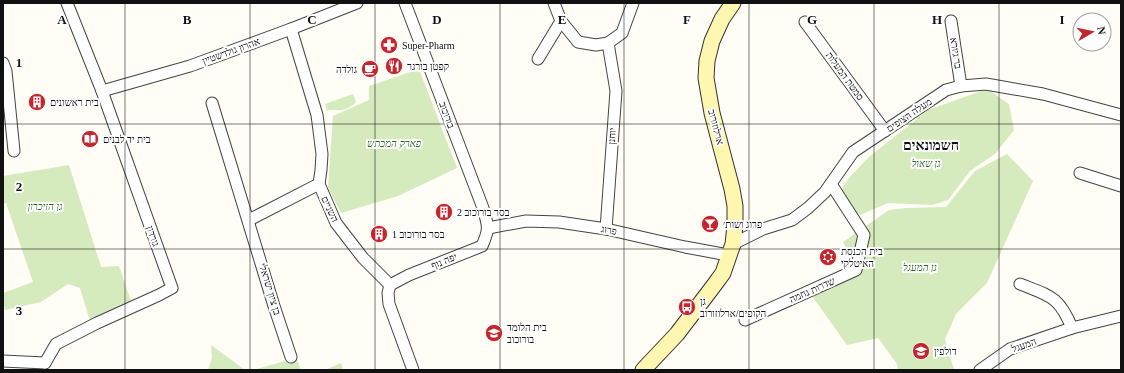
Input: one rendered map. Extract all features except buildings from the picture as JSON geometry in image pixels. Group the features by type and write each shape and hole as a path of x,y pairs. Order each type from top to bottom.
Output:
{"street":[{"name":"גורדון","path":"3,361 46,367 56,344 172,288 102,90 67,3"},
{"name":"אהרון גולדשטיין","path":"102,90 190,66 357,3"},
{"name":"בורוכוב","path":"405,3 483,208 488,228"},
{"path":"554,3 561,21 578,42 596,45 608,43 622,32 633,3"},
{"name":"ארלוזורוב","path":"643,370 677,334 723,273 728,261 735,226 735,206 732,189 712,114 706,78 707,61 712,41 722,19 733,3"},
{"path":"538,59 561,21"},
{"name":"בר גיורא","path":"951,21 961,86"},
{"name":"סמטת המעלות","path":"806,22 885,131"},
{"name":"השניים","path":"290,29 317,115 322,154 319,184 336,223 363,258 390,285"},
{"name":"יוחנן","path":"606,229 616,91 608,43"},
{"path":"3,63 6,71 14,151"},
{"name":"מעלה הצופים","path":"730,250 763,229 792,220 808,208 825,192 854,152 946,90 961,86 986,84 1043,94 1121,115"},
{"name":"בן ציון ישראלי","path":"212,103 291,357"},
{"path":"1080,173 1121,186"},
{"path":"249,220 319,184"},
{"name":"שדרות נחמה","path":"745,320 856,270 864,235 831,184"},
{"name":"פרוג","path":"488,228 526,221 559,222 606,229 685,247 730,250"},
{"name":"יפה נוף","path":"390,285 409,275 482,246 487,236 488,228"},
{"path":"1020,284 1056,300 1063,307 1072,328"},
{"path":"390,285 388,293 389,304 413,370"},
{"name":"המעגל","path":"980,370 1010,349 1072,328 1121,316"}],"green space":[{"name":"פארק המכתש","path":"419,69 457,168 398,196 341,213 328,188 333,116 369,100 369,86"},
{"name":"גן שאול","path":"987,89 1009,104 1014,130 995,154 970,171 948,200 932,205 888,203 860,215 839,193 849,178 869,157 928,110"},
{"path":"353,94 356,102 350,107 343,110 327,111 325,104"},
{"name":"גן המעגל","path":"1007,154 1033,181 987,283 956,314 945,339 954,370 898,370 897,364 878,338 847,345 812,296 860,275 843,242 889,210 946,207 975,171"},
{"name":"גן הזיכרון","path":"69,165 101,267 119,266 131,301 125,310 90,321 80,288 68,284 41,302 5,310 3,293 33,282 6,203 3,203 3,176"},
{"path":"211,345 245,370 208,370 212,358"},
{"path":"296,358 301,370 253,370"},
{"path":"341,363 343,370 325,370"}],"place":[{"name":"Super-Pharm","path":"389,45"},
{"name":"קפטן בורגר","path":"394,66"},
{"name":"גולדה","path":"370,69"},
{"name":"בית ראשונים","path":"37,102"},
{"name":"בית יד לבנים","path":"90,139"},
{"name":"בסר בורוכוב 2","path":"444,212"},
{"name":"פרוג ושות׳","path":"710,224"},
{"name":"בסר בורוכוב 1","path":"379,234"},
{"name":"בית הכנסת האיטלקי","path":"828,257"},
{"name":"גן הקופים/ארלוזורוב","path":"687,307"},
{"name":"בית הלומד בורוכוב","path":"494,333"},
{"name":"דולפין","path":"921,351"}],"district":[{"name":"חשמונאים","path":"931,145"}]}
